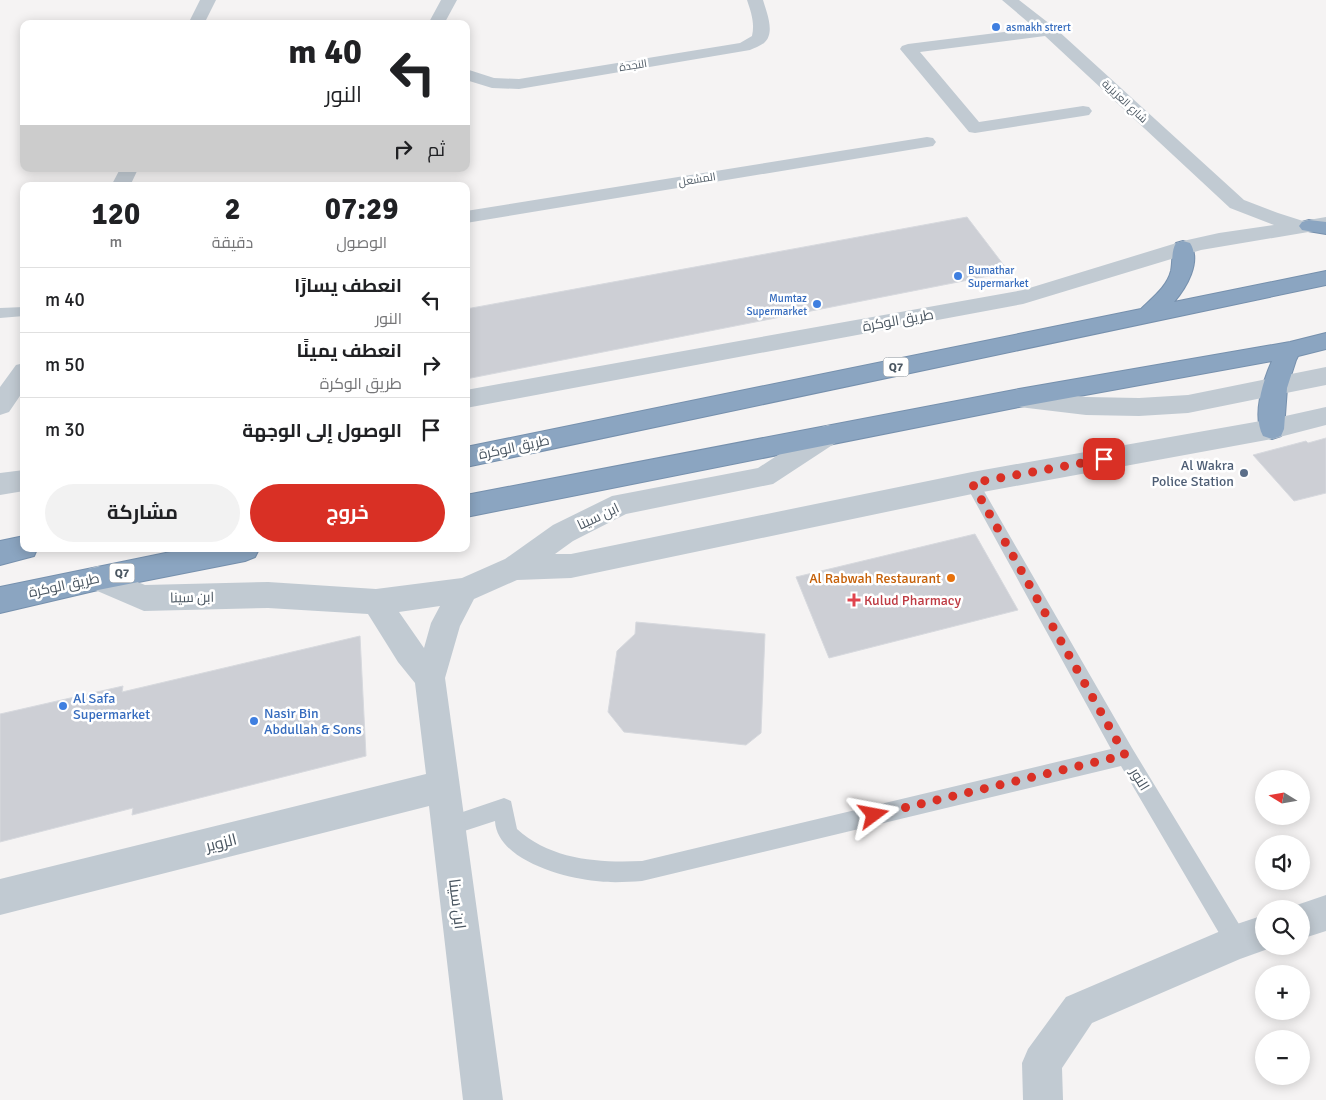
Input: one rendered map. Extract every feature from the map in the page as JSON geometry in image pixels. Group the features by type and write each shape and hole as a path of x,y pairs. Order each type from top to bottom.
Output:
{"highway":[{"path":"1148,315 1181,279 1184,263 1183,248"},
{"name":"طريق الوكرة","path":"470,455 1326,278"},
{"path":"470,505 1019,398 1326,342"},
{"path":"1272,429 1274,386 1280,367 1290,350"},
{"path":"0,553 20,549"},
{"name":"طريق الوكرة","path":"0,600 230,552"}],"street":[{"path":"198,20 208,0"},
{"path":"438,20 450,0"},
{"name":"النجدة","path":"470,75 492,83 519,84 744,47 759,39 762,33 763,27 755,0"},
{"name":"شارع العزيزية","path":"1010,0 1049,31 1237,204 1271,218 1320,226"},
{"path":"1049,31 908,49 975,128 1083,111"},
{"name":"المشعل","path":"470,216 927,142"},
{"path":"1221,240 1235,223 1237,204"},
{"name":"طريق الوكرة","path":"470,398 1023,297 1059,288 1183,248 1221,240 1320,226"},
{"path":"1019,398 1086,406 1139,407 1188,404 1326,376"},
{"path":"1,407 20,377"},
{"path":"515,568 570,566 972,483 1272,429 1326,416"},
{"name":"ابن سينا","path":"98,578 144,598 268,595 376,602 464,590 515,568 562,533 621,504 764,477 828,435"},
{"name":"ابن سينا","path":"464,590 446,623 430,678 483,1100"},
{"path":"376,602 409,652 430,678"},
{"name":"الزوير","path":"0,897 443,786"},
{"path":"1310,918 1326,913"},
{"name":"النور","path":"1043,1100 1042,1063 1079,1010 1250,938"}],"lane":[{"path":"0,312 20,311"},
{"name":"النور","path":"972,483 1125,755 1250,938"},
{"path":"449,826 504,808 506,831 518,843 537,855 587,870 615,873 642,871 1125,755"}],"building":[{"path":"967,217 1009,272 470,378 470,308"},
{"path":"1326,438 1326,493 1294,501 1253,455 1306,441 1308,443"},
{"path":"975,534 1018,610 829,658 796,577"},
{"path":"636,622 765,634 761,733 746,745 624,732 608,712 617,651 635,634"},
{"name":"Nasir Bin Abdullah & Sons","path":"360,636 366,756 132,815 133,808 0,842 0,714 123,686 122,692"}],"place":[{"name":"asmakh strert","path":"996,27"},
{"name":"Bumathar Supermarket","path":"958,276"},
{"name":"Mumtaz Supermarket","path":"817,304"},
{"name":"Al Wakra Police Station","path":"1244,473"},
{"name":"Al Rabwah Restaurant","path":"951,578"},
{"name":"Kulud Pharmacy","path":"854,600"},
{"name":"Al Safa Supermarket","path":"63,706"},
{"name":"Nasir Bin Abdullah & Sons","path":"254,721"}],"route":[{"path":"874,815 1125,755 972,483 1104,459"}]}
